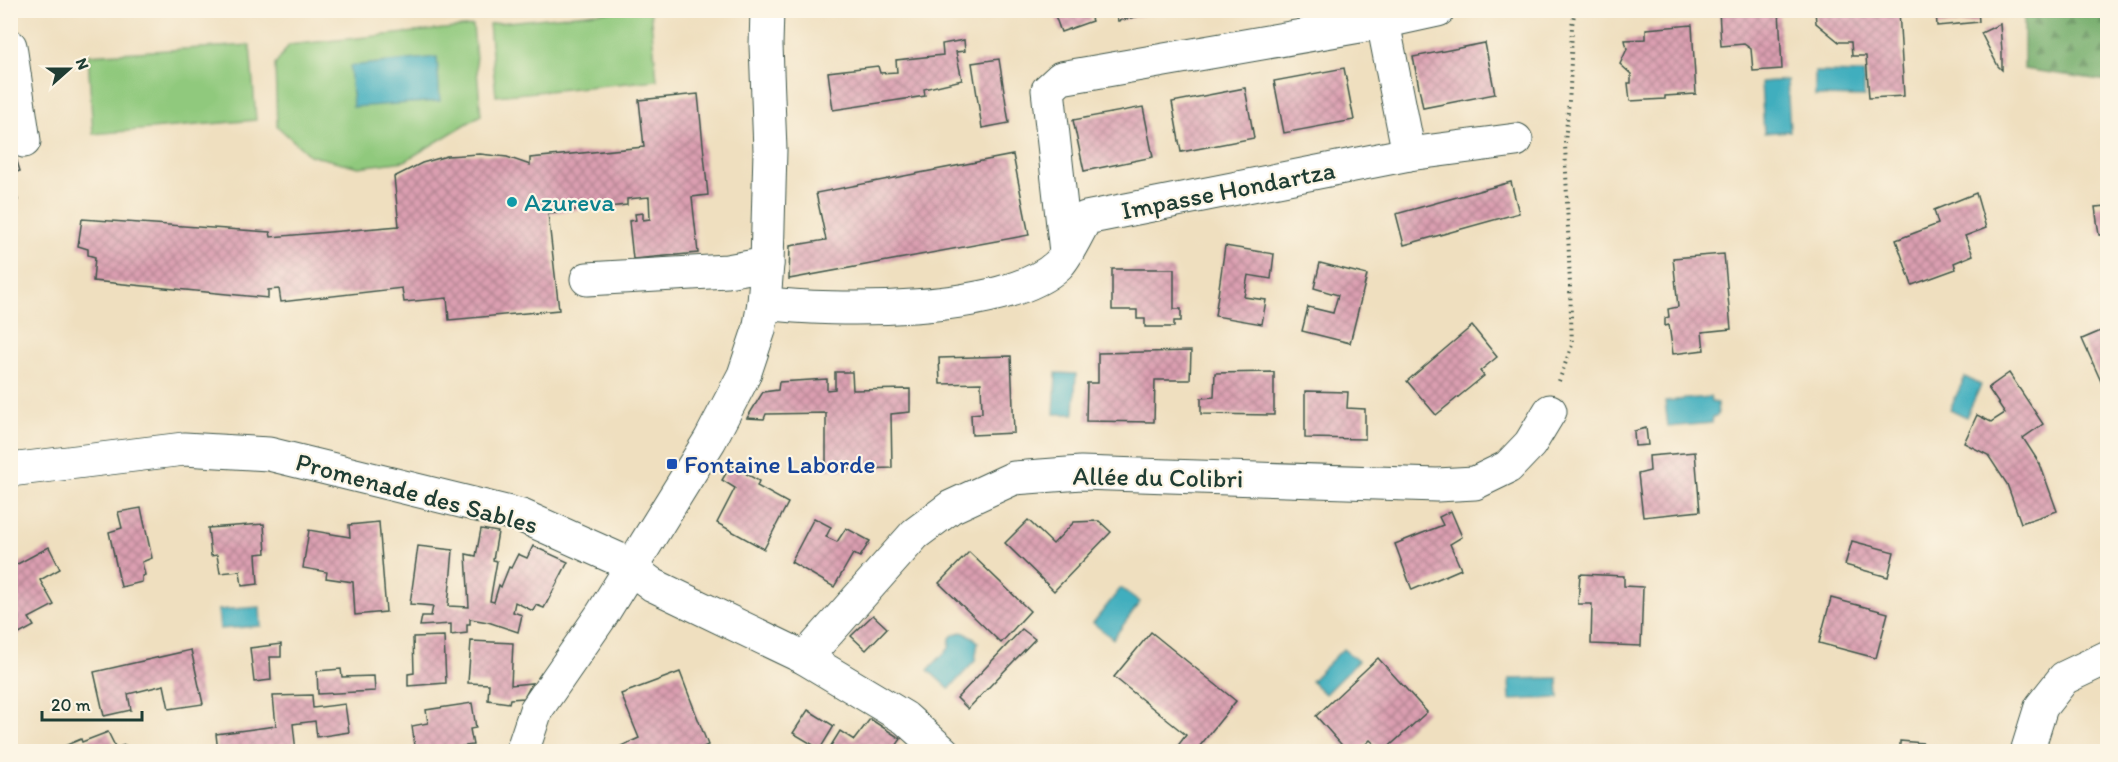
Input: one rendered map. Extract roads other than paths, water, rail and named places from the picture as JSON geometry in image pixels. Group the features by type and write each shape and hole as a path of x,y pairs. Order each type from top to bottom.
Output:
{"street":[{"path":"522,752 536,710 601,616 710,440 744,375 759,330 767,264 770,150 767,10"},
{"path":"1066,252 1048,90 1061,78 1383,22 1438,10"},
{"path":"1383,22 1409,154"},
{"path":"10,46 24,141"},
{"name":"Impasse Hondartza","path":"764,303 788,306 919,306 992,295 1038,278 1059,264 1086,218 1409,154 1516,140"},
{"path":"587,279 727,271 767,264"},
{"name":"Allée du Colibri","path":"805,658 915,534 951,507 1014,478 1081,473 1437,486 1475,483 1508,467 1530,444 1550,411"},
{"name":"Promenade des Sables","path":"10,470 184,449 269,454 522,516 618,559 653,585 805,658 905,718 943,752"},
{"path":"2027,752 2041,707 2064,678 2108,657"}],"water":[{"path":"437,57 440,101 353,107 350,66"},
{"path":"1815,72 1864,73 1864,97 1815,96"},
{"path":"1787,80 1790,131 1764,133 1761,82"},
{"path":"1056,373 1076,374 1074,414 1054,414"},
{"path":"1965,377 1981,385 1966,417 1950,409"},
{"path":"1710,397 1711,402 1717,403 1718,415 1713,417 1712,423 1668,427 1665,401"},
{"path":"1121,588 1140,602 1113,639 1093,623"},
{"path":"260,607 261,626 220,629 218,610"},
{"path":"962,632 978,642 975,661 949,689 928,670 949,648 950,638"},
{"path":"1343,649 1358,661 1325,694 1311,681"},
{"path":"1558,678 1559,698 1510,700 1509,679"}],"place":[{"name":"Azureva","path":"512,202"},
{"name":"Fontaine Laborde","path":"672,464"}]}
